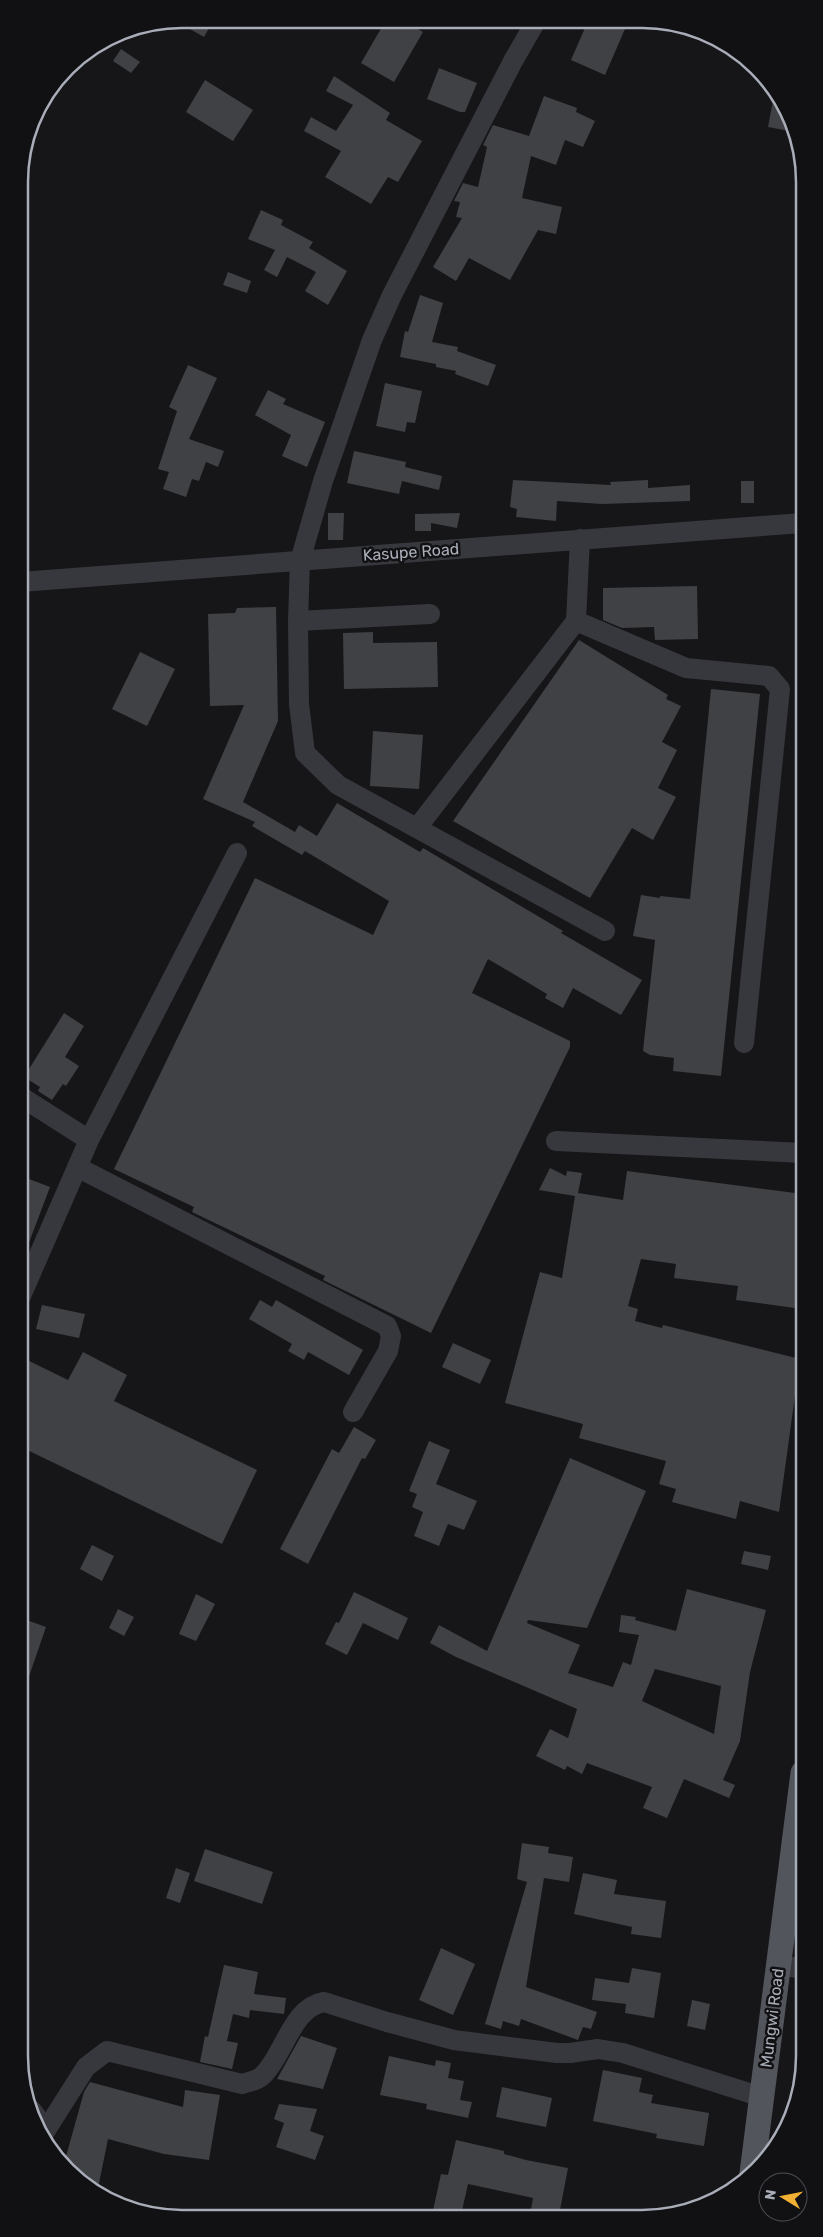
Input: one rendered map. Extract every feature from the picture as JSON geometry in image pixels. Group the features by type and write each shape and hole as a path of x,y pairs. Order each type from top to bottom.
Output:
{"main road":[{"name":"Mungwi Road","path":"754,2160 795,1842"},
{"name":"Mungwi Road","path":"771,2139 795,1987"}],"street":[{"path":"532,28 401,278 372,340 323,481 300,560 298,621 299,704 305,753 338,785 605,931"},
{"name":"Kasupe Road","path":"28,581 796,523"},
{"path":"417,828 576,621 580,539"},
{"path":"298,621 430,614"},
{"path":"576,621 686,668 769,676 780,689 744,1043"},
{"path":"28,1280 89,1140 238,853"},
{"path":"28,1101 89,1140"},
{"path":"556,1141 795,1153"},
{"path":"77,1167 387,1326 391,1336 388,1351 353,1412"},
{"path":"46,2129 86,2067 106,2051 242,2084 263,2076 302,2014 314,2004 324,2002 387,2022 454,2040 570,2053 598,2049 623,2053 762,2097"}],"building":[{"path":"188,28 209,28 204,37"},
{"path":"381,28 416,28 423,32 394,82 361,63"},
{"path":"585,28 625,28 605,75 571,60"},
{"path":"121,49 140,62 131,73 113,61"},
{"path":"439,68 477,83 465,112 460,112 427,99"},
{"path":"334,76 390,113 386,120 422,141 398,182 388,177 371,204 325,177 341,151 304,131 311,117 336,131 353,105 326,91"},
{"path":"205,80 253,110 233,141 186,112"},
{"path":"544,96 577,108 576,112 595,121 583,147 565,140 556,165 531,156 522,198 562,207 556,234 538,230 510,280 469,258 456,281 433,267 462,218 456,217 460,202 454,201 463,183 478,187 487,147 483,145 493,125 529,136"},
{"path":"773,101 786,130 768,127"},
{"path":"261,210 283,220 281,225 313,242 309,248 347,271 328,305 305,291 316,272 287,257 277,277 264,270 275,250 248,239"},
{"path":"228,272 251,281 247,293 223,285"},
{"path":"420,295 443,303 432,342 458,347 457,351 496,365 488,386 455,374 456,371 436,367 436,364 400,357 405,331 408,332"},
{"path":"188,365 217,378 189,439 224,451 218,467 206,462 199,481 192,479 186,497 163,489 169,472 158,469 177,411 169,407"},
{"path":"385,383 422,391 415,423 407,422 405,432 376,426"},
{"path":"268,390 286,399 283,404 325,422 307,467 282,456 291,435 255,415"},
{"path":"354,451 406,462 405,467 442,476 439,490 402,481 399,494 347,483"},
{"path":"513,480 611,485 610,482 648,480 648,488 690,485 690,501 602,504 557,501 556,521 516,517 517,509 510,507"},
{"path":"741,481 754,481 754,503 741,503"},
{"path":"328,513 344,513 343,540 328,540"},
{"path":"460,513 457,528 431,523 431,531 415,531 415,514"},
{"path":"697,586 698,639 655,640 654,627 622,628 603,620 603,588"},
{"path":"276,607 278,721 243,802 295,832 299,825 317,836 337,803 420,852 423,848 563,931 561,933 642,980 621,1015 573,988 563,1008 545,998 547,994 488,959 472,993 570,1041 570,1047 431,1333 323,1280 325,1276 192,1212 194,1207 114,1169 255,878 373,935 389,901 305,851 302,855 252,826 255,822 203,799 244,705 210,706 208,614 235,613 237,608"},
{"path":"373,632 373,643 437,642 438,687 344,689 343,633"},
{"path":"579,640 668,695 666,699 681,706 662,742 677,750 658,788 676,797 653,840 632,828 590,898 453,821"},
{"path":"140,652 175,669 147,726 112,709"},
{"path":"711,689 760,694 721,1076 673,1071 674,1058 650,1055 643,1051 655,940 633,936 641,895 690,899"},
{"path":"373,731 423,735 419,789 370,786"},
{"path":"64,1013 84,1026 65,1057 79,1066 66,1086 63,1084 52,1100 38,1091 40,1087 28,1080 28,1071"},
{"path":"550,1168 566,1176 567,1171 582,1173 578,1193 623,1200 627,1171 795,1193 795,1308 736,1300 738,1286 674,1278 676,1264 641,1259 628,1306 638,1309 635,1321 662,1328 663,1325 795,1358 795,1393 779,1512 740,1501 736,1519 672,1502 676,1489 659,1484 666,1461 579,1438 583,1424 505,1403 540,1272 562,1278 575,1196 539,1190"},
{"path":"28,1179 50,1187 28,1245"},
{"path":"260,1300 272,1307 276,1300 363,1350 349,1375 308,1352 304,1360 288,1351 292,1344 249,1319"},
{"path":"42,1305 85,1314 79,1338 36,1329"},
{"path":"453,1343 491,1360 480,1384 442,1367"},
{"path":"83,1352 127,1375 114,1401 257,1470 222,1544 28,1450 28,1360 68,1380"},
{"path":"354,1427 376,1440 365,1459 362,1458 308,1564 280,1549 332,1449 339,1453"},
{"path":"429,1441 450,1450 436,1484 477,1501 464,1530 448,1524 439,1546 414,1536 423,1512 412,1507 417,1494 409,1491"},
{"path":"570,1458 646,1491 587,1628 528,1620 527,1623 580,1645 568,1673 613,1687 623,1662 631,1665 639,1635 619,1632 621,1615 636,1617 635,1620 676,1631 687,1589 766,1610 750,1672 740,1741 723,1780 735,1785 729,1798 684,1779 667,1818 643,1808 652,1787 587,1763 582,1774 567,1766 565,1770 536,1756 550,1729 568,1738 577,1709 456,1657 430,1643 439,1625 487,1651","holes":["655,1669 721,1686 714,1734 642,1701"]},
{"path":"92,1545 114,1556 102,1581 80,1569"},
{"path":"744,1551 771,1556 768,1570 741,1564"},
{"path":"354,1592 408,1618 398,1640 363,1623 347,1655 325,1644 336,1622 339,1623"},
{"path":"196,1594 215,1604 196,1641 179,1634"},
{"path":"118,1609 134,1617 124,1636 109,1628"},
{"path":"28,1621 46,1627 28,1679"},
{"path":"522,1843 549,1847 548,1853 573,1857 569,1882 544,1878 526,1987 597,2012 591,2029 583,2027 578,2040 521,2019 519,2026 503,2021 501,2029 485,2024 527,1882 517,1879"},
{"path":"205,1849 273,1872 262,1904 194,1881"},
{"path":"176,1868 190,1873 180,1903 166,1898"},
{"path":"583,1873 617,1880 614,1894 666,1901 661,1938 631,1934 632,1927 574,1914"},
{"path":"441,1948 475,1964 453,2015 419,2000"},
{"path":"224,1965 258,1972 254,1994 286,1998 284,2014 250,2010 249,2018 233,2014 227,2041 238,2043 232,2069 200,2062 205,2036 208,2037"},
{"path":"632,1968 661,1973 654,2018 625,2013 626,2004 592,2000 595,1978 629,1983"},
{"path":"692,2000 710,2004 705,2030 687,2026"},
{"path":"301,2036 337,2048 323,2089 277,2079"},
{"path":"389,2056 435,2066 436,2060 451,2063 448,2078 464,2081 460,2100 472,2102 468,2118 426,2109 427,2104 380,2095"},
{"path":"603,2070 642,2078 639,2092 653,2095 651,2103 709,2113 704,2146 656,2138 657,2134 593,2121"},
{"path":"90,2082 183,2107 185,2090 220,2095 209,2160 164,2154 108,2139 99,2185 72,2165 66,2157 84,2092"},
{"path":"502,2087 552,2098 546,2127 496,2117"},
{"path":"279,2104 317,2109 310,2131 324,2136 315,2160 276,2147 284,2123 274,2119"},
{"path":"456,2140 504,2151 504,2154 526,2160 568,2168 560,2210 531,2210 533,2198 468,2184 462,2210 433,2210 441,2174 448,2175"}]}
